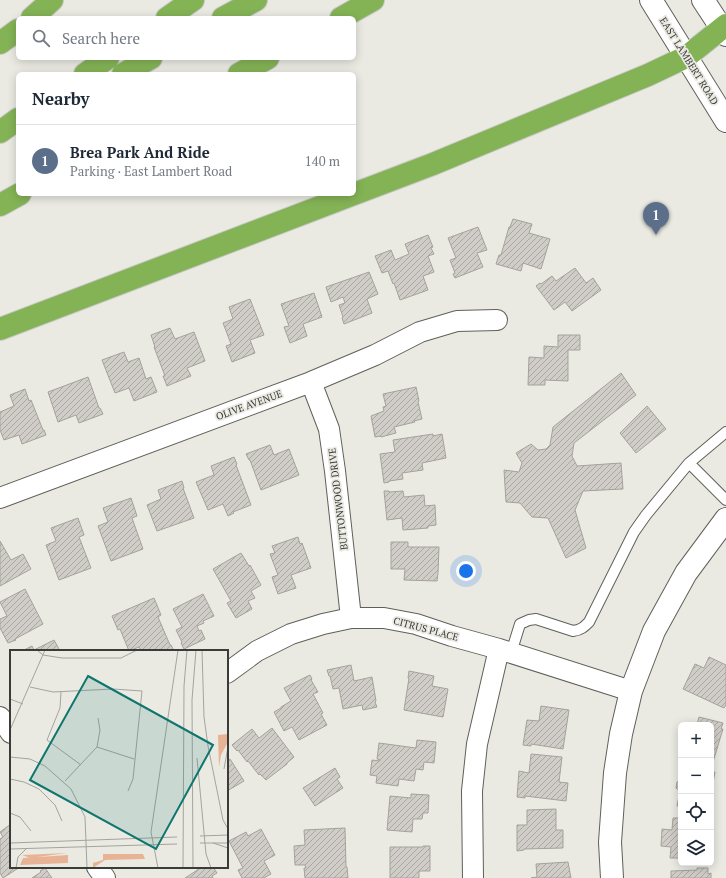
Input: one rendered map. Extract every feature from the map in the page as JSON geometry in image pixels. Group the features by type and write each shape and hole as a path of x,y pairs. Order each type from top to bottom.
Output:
{"highway":[{"path":"34,16 52,0"},
{"path":"170,16 193,0"},
{"path":"227,16 256,0"},
{"path":"345,16 373,0"},
{"path":"356,193 433,164 648,74 686,57 725,29"},
{"path":"0,43 16,31"},
{"path":"88,72 105,60"},
{"path":"126,72 147,60"},
{"path":"243,72 264,60"},
{"path":"0,132 16,120"},
{"path":"0,142 16,133"},
{"path":"0,205 16,196"},
{"path":"0,329 349,196"}],"main road":[{"name":"EAST LAMBERT ROAD","path":"651,0 726,121"},
{"path":"703,0 725,29"},
{"path":"612,878 610,842 615,773 621,734 631,692 654,631 686,573 726,519"}],"street":[{"name":"OLIVE AVENUE","path":"0,498 311,382 375,355 420,332 457,321 497,320"},
{"name":"BUTTONWOOD DRIVE","path":"311,382 329,429 351,618"},
{"name":"CITRUS PLACE","path":"228,672 257,651 291,634 323,624 351,618 384,618 416,624 631,692"},
{"path":"473,878 472,791 478,744 505,651"},
{"path":"0,716 10,732"},
{"path":"99,868 104,878"}],"lane":[{"path":"505,651 520,624 529,620 536,619 573,631 578,631 584,628 589,622 634,532 646,515 689,463 726,432"},
{"path":"689,463 726,500"}],"building":[{"path":"513,219 532,224 529,233 550,239 541,269 523,263 521,271 496,264 499,255 501,255 509,227"},
{"path":"478,227 487,250 477,253 483,267 455,278 453,274 455,273 450,260 456,258 448,238"},
{"path":"428,235 434,254 428,256 434,272 423,276 428,290 400,300 388,271 382,273 375,256 391,250 395,260 409,254 405,244"},
{"path":"575,268 586,283 593,278 601,290 572,311 565,302 554,310 536,286 552,276 556,281"},
{"path":"369,272 378,294 367,299 372,313 344,324 339,305 345,303 343,297 331,302 326,287"},
{"path":"314,293 322,317 303,324 307,336 290,343 284,327 289,326 281,304"},
{"path":"250,299 264,335 250,340 255,353 232,362 226,346 231,344 223,323 233,319 229,307"},
{"path":"170,328 175,339 194,332 205,361 187,368 191,376 167,386 151,335"},
{"path":"558,335 580,335 580,350 568,350 568,381 545,380 545,385 528,385 529,357 544,358 544,346 558,347"},
{"path":"124,352 128,362 139,358 146,379 151,377 157,392 134,401 129,388 115,393 102,360"},
{"path":"621,373 636,395 574,443 572,456 577,466 621,463 623,489 583,491 575,510 586,548 566,558 548,518 532,517 520,503 506,502 504,470 519,472 522,463 516,453 531,444 538,450 546,449 550,445 553,427"},
{"path":"88,377 99,408 103,414 79,423 76,415 58,422 48,392"},
{"path":"416,387 422,419 394,427 396,433 375,437 371,416 384,411 383,407 386,406 383,394"},
{"path":"25,389 29,401 31,400 46,435 22,444 19,435 4,440 0,430 0,412 14,406 10,395"},
{"path":"647,406 666,429 636,453 620,433"},
{"path":"433,434 433,436 442,434 446,458 422,463 423,470 402,473 403,479 384,483 380,454 395,452 393,440"},
{"path":"270,445 274,455 289,449 299,475 261,490 250,460 246,454"},
{"path":"234,457 251,505 233,512 234,513 228,516 223,504 208,510 196,482 214,475 211,466"},
{"path":"182,481 183,488 194,518 157,531 147,505 161,499 158,490"},
{"path":"384,491 403,491 404,497 424,495 425,506 435,505 436,525 428,526 428,528 403,530 402,518 387,520"},
{"path":"131,498 137,516 132,518 143,549 111,561 98,526 108,522 103,508"},
{"path":"78,518 84,535 79,537 91,568 59,580 46,545 56,541 51,528"},
{"path":"298,537 300,544 302,543 311,568 291,575 296,588 278,594 272,577 278,575 270,554 275,553 272,546"},
{"path":"0,541 11,560 23,554 31,569 0,586"},
{"path":"391,542 408,542 408,547 439,547 437,581 404,580 405,569 391,569"},
{"path":"241,553 249,566 250,565 261,585 251,591 255,598 248,601 252,609 236,618 227,603 231,601 213,569"},
{"path":"25,589 43,624 8,643 0,628 0,619 7,616 0,602"},
{"path":"203,594 214,616 203,621 204,623 197,626 199,631 201,630 205,639 184,649 176,630 182,627 173,609"},
{"path":"154,598 161,615 158,617 173,649 140,650 139,647 129,650 120,629 118,630 112,616"},
{"path":"54,640 59,650 34,650"},
{"path":"32,646 34,650 24,650"},
{"path":"709,657 726,665 726,705 724,708 683,689 695,664 704,668"},
{"path":"351,665 354,681 372,677 377,707 363,710 362,705 343,709 339,688 333,689 327,670"},
{"path":"409,671 434,676 432,686 448,689 443,717 404,710"},
{"path":"310,675 311,680 318,692 313,694 323,713 321,714 327,725 299,740 292,727 284,731 274,712 291,701 284,688"},
{"path":"541,706 569,710 563,749 531,744 531,746 523,745 527,720 539,721"},
{"path":"699,717 723,723 721,729 723,729 714,758 714,722 698,722"},
{"path":"272,728 294,757 266,780 260,774 259,775 232,745 252,729 259,738"},
{"path":"417,740 436,742 434,763 424,762 423,770 416,769 414,781 399,779 398,786 376,783 377,776 370,775 372,760 380,761 377,759 379,743 416,748"},
{"path":"531,754 562,757 559,782 568,783 566,801 525,796 525,798 517,797 519,771 529,773"},
{"path":"230,759 244,781 228,790 228,760"},
{"path":"335,768 340,777 337,779 343,788 315,806 303,788"},
{"path":"678,782 678,790 676,788"},
{"path":"411,794 429,795 428,813 423,813 422,819 413,819 412,832 387,830 390,796 411,798"},
{"path":"556,809 556,830 563,830 563,848 524,849 517,851 517,825 527,825 527,810"},
{"path":"673,818 678,818 678,858 670,858 671,847 661,846 662,829 672,830"},
{"path":"10,825 10,868 18,868 3,878 0,873 0,839 3,837 0,832"},
{"path":"345,828 346,867 348,878 305,878 305,865 295,865 294,846 305,845 304,830"},
{"path":"261,829 275,855 264,861 271,874 264,878 242,878 238,870 243,868 229,841 246,832 248,836"},
{"path":"430,846 430,871 419,871 419,878 390,878 390,847"},
{"path":"568,862 571,878 531,878 537,877 536,864"},
{"path":"45,868 52,878 32,878 41,872 40,871"},
{"path":"200,868 214,868 217,873 212,876 213,878 185,878"},
{"path":"697,868 708,868 708,874 711,873 711,878 671,878 671,871 697,870"}],"place":[{"name":"Brea Park And Ride","path":"656,235"}]}
